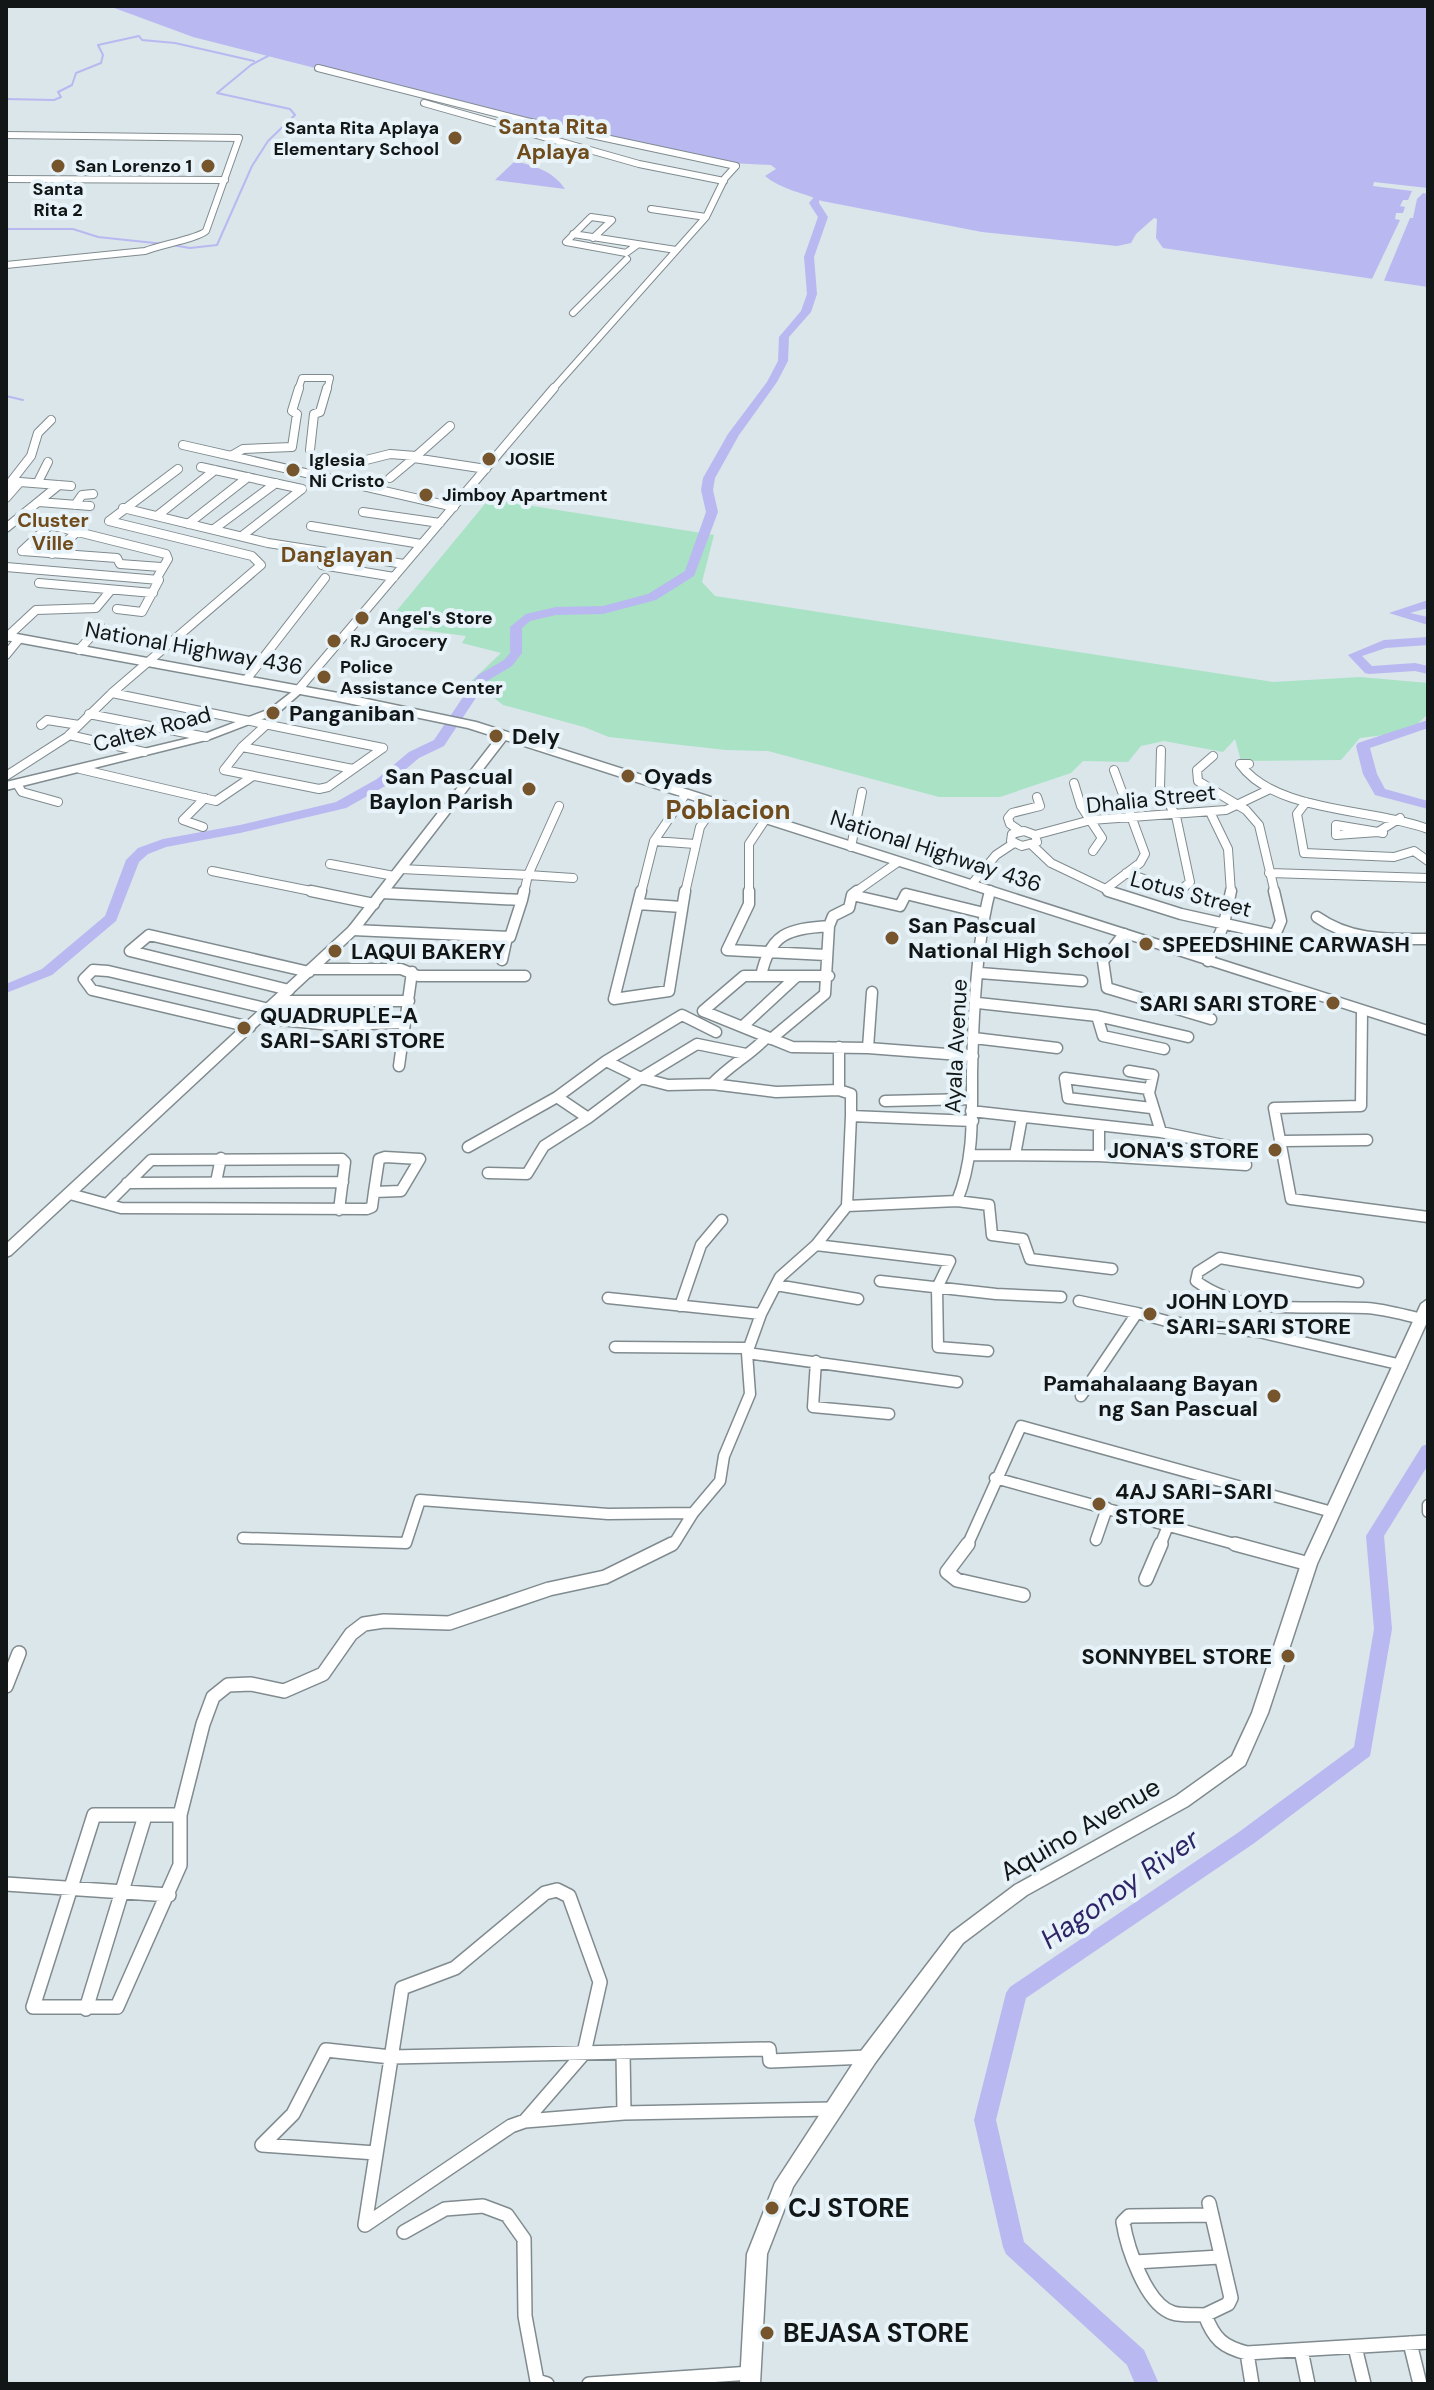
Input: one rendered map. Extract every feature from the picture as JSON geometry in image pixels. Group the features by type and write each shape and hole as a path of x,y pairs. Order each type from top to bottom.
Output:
{"main road":[{"name":"National Highway 436","path":"11,637 471,725 1428,1031"}],"street":[{"path":"298,690 706,217 724,181 736,166 561,130 318,68"},
{"path":"357,84 541,138 639,161 639,164 724,181"},
{"path":"6,135 238,136 204,235 163,243 145,251 6,265"},
{"path":"6,179 225,180"},
{"path":"651,209 706,217"},
{"path":"593,238 612,220 591,217 566,243 626,253 637,245"},
{"path":"573,234 676,250"},
{"path":"573,313 627,259"},
{"path":"302,378 330,378 320,412 297,414 292,411 302,378"},
{"path":"231,456 243,449 291,448 297,414"},
{"path":"310,450 314,414"},
{"path":"6,488 31,457 38,433 51,420"},
{"path":"390,478 450,426"},
{"path":"183,445 454,507"},
{"path":"358,462 390,454 486,469"},
{"path":"38,482 48,462"},
{"path":"201,467 302,489 242,536"},
{"path":"58,802 27,795 10,782 70,735 146,662 192,628 254,574 261,561 252,556 109,521 178,469"},
{"path":"157,516 215,470"},
{"path":"188,524 248,477"},
{"path":"6,509 9,504 6,500 20,482 71,486"},
{"path":"214,529 276,483"},
{"path":"11,522 59,485"},
{"path":"75,505 82,495 93,494"},
{"path":"39,502 90,506"},
{"path":"123,508 268,543 404,564"},
{"path":"363,512 440,523"},
{"path":"11,522 50,525 166,554 168,559 158,576"},
{"path":"50,525 21,551 117,558 120,564 161,567"},
{"path":"311,526 421,544"},
{"path":"52,554 77,532"},
{"path":"252,556 268,543"},
{"path":"322,565 394,577"},
{"path":"6,567 158,579 142,612 117,609"},
{"path":"57,585 66,572"},
{"path":"246,680 325,578"},
{"path":"39,583 153,593"},
{"path":"6,655 11,637 36,610 96,608 111,590"},
{"path":"79,650 100,626"},
{"name":"Caltex Road","path":"10,782 80,769 206,737 274,711 298,690"},
{"path":"112,693 384,749 328,787 319,789 224,769 266,725"},
{"path":"89,714 206,737"},
{"path":"41,725 46,720 79,725"},
{"path":"70,735 144,752"},
{"path":"6,1252 353,930 504,735"},
{"path":"242,747 353,769"},
{"path":"1126,873 1180,891 1190,882 1176,816 1160,788 1161,750"},
{"name":"Lotus Street","path":"1033,840 1053,864 1107,888 1180,915 1275,935 1281,921 1259,825 1253,815 1240,805 1198,781 1197,770 1213,756"},
{"path":"1249,764 1240,764 1243,773 1268,790 1306,802 1400,818 1428,829"},
{"path":"80,769 221,800 253,776"},
{"path":"1107,888 1145,854 1114,770"},
{"path":"1074,783 1081,806 1102,838 1093,851"},
{"name":"Dhalia Street","path":"1033,840 1091,820 1210,812 1240,805 1268,790"},
{"path":"851,847 862,792"},
{"path":"685,795 654,841 614,999 669,991 695,844 700,827 716,804"},
{"path":"1033,840 1010,824 1008,818 1012,813 1040,806 1037,797"},
{"path":"203,827 183,820 205,798"},
{"path":"1306,802 1297,814 1304,853 1394,857 1414,851 1428,861"},
{"path":"353,930 512,936 528,875 559,806"},
{"path":"1208,961 1226,924 1232,901 1226,837 1210,812"},
{"path":"1383,833 1400,818"},
{"path":"765,820 749,844 749,904 727,950 826,955"},
{"path":"1014,843 1010,836 1020,831"},
{"path":"971,885 996,855 1014,843 1033,840"},
{"path":"654,841 695,844"},
{"path":"712,1084 733,1062 755,1050 825,994 829,976 826,955 833,916 849,908 852,895 898,862"},
{"path":"330,864 398,872 573,878"},
{"path":"212,871 378,899 522,900"},
{"path":"1269,873 1428,878"},
{"name":"Ayala Avenue","path":"957,1201 967,1180 973,1155 974,1038 984,913 990,891"},
{"path":"852,895 900,906 906,894 984,913"},
{"path":"638,904 682,907"},
{"path":"1317,917 1330,929 1351,936 1428,939"},
{"path":"761,976 765,952 771,942 789,931 829,926"},
{"path":"1124,934 1103,961 1107,988 1211,1019"},
{"path":"289,990 130,951 149,935 310,970 401,969 418,976 525,976"},
{"path":"502,960 507,937"},
{"path":"405,1023 331,1025 92,990 84,979 90,971 108,971 264,1014 409,1001"},
{"path":"399,1066 412,972"},
{"path":"980,973 1082,981"},
{"path":"829,976 744,976 703,1011 792,1047 868,1048 973,1056"},
{"path":"743,1026 797,976"},
{"path":"868,1048 872,992"},
{"path":"978,1003 1097,1016 1188,1037"},
{"path":"1362,1011 1361,1106 1274,1108 1283,1141 1291,1199 1428,1217"},
{"path":"468,1147 557,1097 606,1061 682,1015 716,1032"},
{"path":"1097,1016 1103,1036 1164,1049"},
{"path":"488,1173 527,1174 544,1146 588,1118 639,1079 731,1022"},
{"path":"974,1038 1057,1048"},
{"path":"697,1044 746,1054"},
{"path":"839,1047 839,1090"},
{"path":"180,1815 94,1815 33,2007 117,2007 180,1865 180,1815 203,1724 213,1697 228,1685 251,1684 284,1691 323,1674 351,1634 364,1624 384,1621 449,1623 549,1589 605,1577 675,1542 693,1513 720,1481 724,1456 750,1394 747,1351 761,1314 776,1285 816,1245 847,1206 851,1094 839,1090 786,1093 738,1090 712,1084 672,1088 639,1079 606,1061"},
{"path":"1129,1071 1153,1075 1149,1089 1151,1108 1160,1120 1161,1132"},
{"path":"1149,1089 1065,1078 1068,1098 1151,1108"},
{"path":"557,1097 588,1118"},
{"path":"885,1101 1161,1132 1242,1149 1246,1165 1099,1156 973,1155"},
{"path":"851,1116 972,1110"},
{"path":"1015,1155 1022,1117"},
{"path":"1099,1126 1099,1156"},
{"path":"1283,1141 1367,1140"},
{"path":"73,1191 121,1208 370,1209 373,1192 382,1157 420,1159 401,1191 373,1192"},
{"path":"216,1182 221,1158"},
{"path":"102,1202 151,1160 342,1159 345,1162 339,1210"},
{"path":"127,1183 343,1182"},
{"path":"847,1206 957,1201 989,1205 992,1235 1023,1239 1030,1259 1112,1269"},
{"path":"680,1306 701,1245 722,1220"},
{"path":"816,1245 950,1261 937,1288 938,1347 988,1351"},
{"path":"1358,1282 1220,1258 1198,1272 1196,1281 1221,1298 1290,1308 1425,1311"},
{"path":"880,1281 1061,1297"},
{"path":"776,1285 858,1299"},
{"path":"608,1298 761,1314"},
{"path":"1079,1301 1170,1322 1259,1332 1402,1365"},
{"name":"Aquino Avenue","path":"751,2379 757,2254 785,2183 868,2057 957,1938 1021,1890 1182,1801 1239,1760 1260,1713 1309,1564 1425,1311"},
{"path":"1081,1396 1137,1313"},
{"path":"615,1347 747,1351 957,1382"},
{"path":"816,1361 813,1407 889,1414"},
{"path":"1023,1595 957,1580 947,1572 971,1540 995,1478 1021,1426 1332,1512"},
{"path":"995,1478 1169,1523 1309,1564"},
{"path":"243,1538 406,1543 420,1500 608,1514 693,1513"},
{"path":"1428,1505 1428,1512"},
{"path":"1096,1540 1107,1508"},
{"path":"1146,1579 1169,1523"},
{"path":"6,1686 19,1653"},
{"path":"86,2009 145,1816"},
{"path":"6,1884 169,1895"},
{"path":"525,2121 584,2053 600,1982 569,1896 557,1890 545,1893 455,1968 402,1988 365,2225 511,2126 525,2121 624,2113 834,2109"},
{"path":"376,2153 262,2145 293,2114 326,2050 391,2057 769,2049 770,2061 868,2057"},
{"path":"623,2052 624,2113"},
{"path":"404,2232 445,2209 483,2206 507,2215 524,2239 525,2316 537,2381 547,2384"},
{"path":"1210,2209 1220,2257 1231,2298 1228,2304 1205,2315 1173,2313 1162,2307 1135,2262 1123,2232 1123,2222 1129,2216 1210,2209"},
{"path":"1135,2262 1220,2257"},
{"path":"1205,2315 1213,2337 1221,2347 1247,2353 1428,2342"},
{"path":"1410,2343 1420,2384"},
{"path":"1355,2347 1364,2384"},
{"path":"1301,2350 1308,2384"},
{"path":"1247,2353 1252,2384"},
{"path":"589,2384 751,2379"}],"green space":[{"path":"489,499 714,535 702,582 715,596 1273,682 1360,677 1428,683 1428,714 1409,732 1360,738 1341,760 1241,761 1235,739 1223,752 1164,741 1141,746 1128,762 1083,761 1071,773 1000,797 939,797 768,751 726,750 609,737 503,705 487,692 460,692 501,653 462,643 466,636 385,625"}],"water":[{"path":"109,6 1428,6 1428,287 1163,248 1156,238 1157,219 1154,218 1136,234 1131,243 1117,246 982,232 822,201 785,188 765,176 776,169 771,165 732,163 647,146 374,83 193,37"},
{"path":"515,161 549,174 565,189 495,180"}],"pier":[{"path":"1374,182 1428,188 1428,194 1423,193 1417,199 1413,218 1410,218 1383,283 1371,281 1400,220 1395,219 1396,213 1403,213 1405,207 1400,206 1403,200 1408,200 1412,191 1373,186"}],"waterway":[{"path":"6,99 54,100 61,97 58,92 72,85 76,73 101,63 103,55 98,45 139,36 142,40 175,43 254,61"},
{"path":"172,245 190,248 217,245 252,166 268,141 295,115 290,109 217,93 251,65 268,56"},
{"path":"6,989 47,972 111,918 133,860 143,851 163,843 341,805 382,782 414,755 439,743 482,678 508,663 516,653 516,627 526,618 556,611 603,610 652,597 690,573 712,512 707,490 709,478 734,434 772,382 783,361 784,337 806,312 812,294 809,257 823,217 814,203 817,199"},
{"path":"6,229 73,229 98,237 164,244"},
{"path":"6,396 23,400"},
{"name":"Hagonoy River","path":"1428,604 1395,613 1428,621"},
{"name":"Hagonoy River","path":"1428,641 1384,644 1354,655 1369,670 1415,667 1428,670"},
{"name":"Hagonoy River","path":"1428,724 1363,746 1370,774 1380,792 1428,805"},
{"name":"Hagonoy River","path":"1147,2384 1136,2358 1014,2247 985,2120 1017,1993 1246,1838 1363,1751 1383,1629 1375,1536 1428,1450"}],"place":[{"name":"Santa Rita Aplaya Elementary School","path":"455,138"},
{"name":"Santa Rita 2","path":"58,166"},
{"name":"San Lorenzo 1","path":"208,166"},
{"name":"JOSIE","path":"489,459"},
{"name":"Iglesia Ni Cristo","path":"293,470"},
{"name":"Jimboy Apartment","path":"426,495"},
{"name":"Angel's Store","path":"362,618"},
{"name":"RJ Grocery","path":"334,641"},
{"name":"Police Assistance Center","path":"324,677"},
{"name":"Panganiban","path":"273,713"},
{"name":"Dely","path":"496,736"},
{"name":"Oyads","path":"628,776"},
{"name":"San Pascual Baylon Parish","path":"529,789"},
{"name":"San Pascual National High School","path":"892,938"},
{"name":"SPEEDSHINE CARWASH","path":"1146,944"},
{"name":"LAQUI BAKERY","path":"335,951"},
{"name":"SARI SARI STORE","path":"1333,1003"},
{"name":"QUADRUPLE-A SARI-SARI STORE","path":"244,1028"},
{"name":"JONA'S STORE","path":"1275,1150"},
{"name":"JOHN LOYD SARI-SARI STORE","path":"1150,1314"},
{"name":"Pamahalaang Bayan ng San Pascual","path":"1274,1396"},
{"name":"4AJ SARI-SARI STORE","path":"1099,1504"},
{"name":"SONNYBEL STORE","path":"1288,1656"},
{"name":"CJ STORE","path":"772,2208"},
{"name":"BEJASA STORE","path":"767,2333"}],"district":[{"name":"Santa Rita Aplaya","path":"553,138"},
{"name":"Cluster Ville","path":"53,532"},
{"name":"Danglayan","path":"337,554"},
{"name":"Poblacion","path":"728,810"}]}
